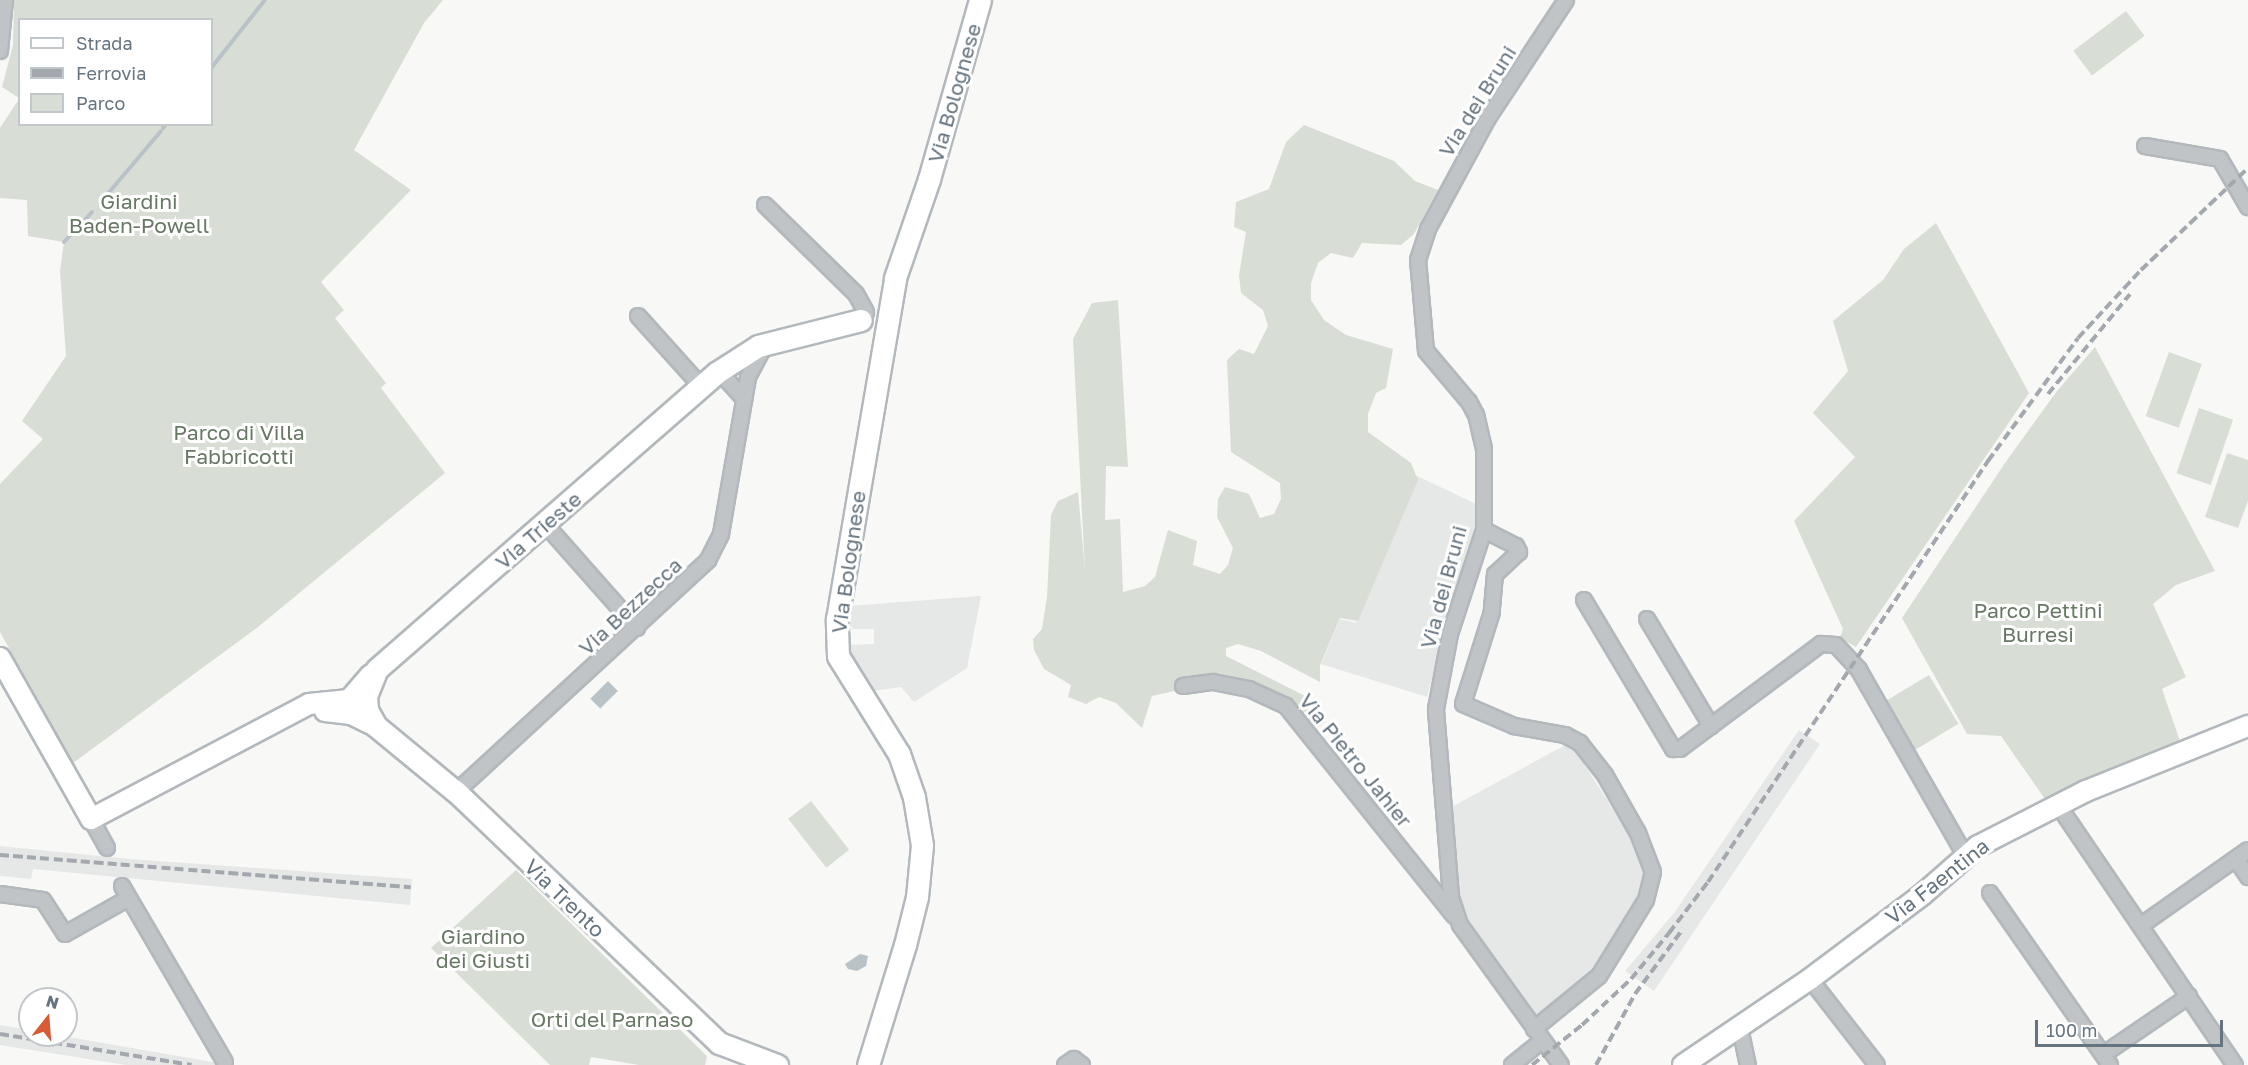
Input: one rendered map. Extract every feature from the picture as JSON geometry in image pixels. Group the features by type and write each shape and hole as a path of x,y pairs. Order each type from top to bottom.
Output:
{"main road":[{"name":"Via Bolognese","path":"868,1065 905,945 922,850 914,797 899,754 842,665 837,647 847,546 874,318 893,287 980,0"},
{"name":"Via Trieste","path":"373,674 719,371 766,344 874,318"},
{"path":"371,718 373,674"},
{"name":"Via Trento","path":"371,718 456,792 719,1043 777,1065"}],"street":[{"path":"0,51 4,0"},
{"name":"Via dei Bruni","path":"1561,1065 1460,925 1451,897 1444,831 1437,699 1450,634 1484,530 1484,449 1476,415 1458,386 1426,351 1418,260 1428,229 1488,118 1566,0"},
{"path":"2145,146 2220,159 2248,207"},
{"path":"765,205 856,294 874,318"},
{"path":"638,316 701,386"},
{"name":"Via Bezzecca","path":"456,792 637,628 714,552 725,515 751,369 766,344"},
{"path":"719,371 744,399"},
{"path":"545,524 637,628"},
{"path":"1463,704 1492,612 1495,574 1519,552 1516,546 1484,530"},
{"path":"1584,600 1667,742 1673,748 1680,749 1821,644 1836,645 1859,670 1965,855"},
{"path":"1647,619 1711,726"},
{"path":"2,668 107,848"},
{"name":"Via Trieste","path":"91,819 317,702 349,700 373,674"},
{"name":"Via Pietro Jahier","path":"1183,686 1213,682 1249,689 1286,706 1460,925"},
{"path":"1437,699 1463,704 1514,726 1565,735 1580,743 1605,775 1653,866 1653,879 1646,900 1599,976 1538,1035 1512,1065"},
{"path":"298,711 351,714 371,718"},
{"name":"Via Faentina","path":"1683,1065 1810,979 1922,895 1965,855 2058,805 2248,726"},
{"path":"2058,805 2142,924 2235,1065"},
{"path":"2142,924 2248,849"},
{"path":"2236,859 2248,877"},
{"path":"0,894 43,900 65,934 125,892 225,1062"},
{"path":"1990,893 2107,1059 2189,996"},
{"path":"1810,979 1877,1065"},
{"path":"1740,1028 1748,1065"},
{"path":"1065,1065 1074,1059 1082,1065"}],"shaded area":[{"path":"1411,473 1478,505 1473,542 1449,613 1427,697 1321,664 1340,619 1356,623"},
{"path":"981,596 967,668 914,702 901,687 873,691 847,653 846,645 874,644 874,629 846,629 848,606"},
{"path":"608,681 618,691 600,709 590,699"},
{"path":"1799,730 1820,744 1654,991 1625,971 1674,913"},
{"path":"1567,744 1574,748 1642,855 1647,872 1638,900 1598,966 1573,990 1530,1019 1466,925 1456,899 1448,809"},
{"path":"0,846 130,859 412,879 410,905 33,869 31,879 0,876"},
{"path":"860,954 868,956 866,966 857,971 848,969 845,964"},
{"path":"0,1025 18,1028 18,1047 78,1047 78,1039 230,1065 126,1065 0,1045"}],"green space":[{"name":"Parco di Villa Fabbricotti","path":"14,0 443,0 424,23 354,150 411,190 321,282 344,310 335,318 386,383 381,388 445,473 258,627 73,763 0,632 0,484 43,439 22,421 66,356 60,271 64,242 28,236 27,200 0,198 0,128 18,101 18,126 213,126 213,18 18,18 18,97 2,87 13,45"},
{"path":"2126,11 2145,36 2092,75 2073,51"},
{"path":"1304,125 1394,161 1415,181 1438,190 1414,234 1401,245 1362,243 1353,258 1331,253 1318,263 1311,283 1311,300 1324,320 1346,335 1393,349 1386,388 1376,393 1368,414 1368,432 1411,463 1418,480 1358,621 1340,618 1320,665 1320,682 1261,651 1238,644 1226,648 1226,656 1305,696 1325,722 1314,731 1297,707 1278,696 1227,679 1152,696 1142,728 1116,703 1099,697 1086,704 1068,697 1071,685 1044,669 1034,650 1033,639 1042,629 1047,597 1051,515 1058,501 1078,492 1085,571 1073,339 1092,303 1118,300 1128,467 1106,466 1105,520 1120,519 1123,592 1145,586 1155,577 1168,530 1197,541 1193,565 1220,574 1228,565 1233,548 1217,517 1218,499 1225,487 1249,494 1260,518 1274,514 1281,499 1280,483 1231,452 1227,360 1239,349 1254,354 1268,326 1263,310 1241,293 1239,275 1246,232 1234,227 1236,202 1269,189 1286,142"},
{"path":"1936,223 2029,393 1856,647 1840,638 1843,629 1794,521 1855,457 1813,413 1848,371 1833,321 1883,280 1904,249"},
{"name":"Parco Pettini Burresi","path":"2095,347 2215,571 2176,585 2153,604 2186,677 2162,689 2181,744 2047,802 2001,736 1967,734 1902,618 2005,463 2057,391"},
{"path":"2169,352 2202,364 2179,428 2146,416"},
{"path":"2199,408 2233,420 2211,485 2177,473"},
{"path":"2227,453 2248,460 2248,501 2238,528 2205,517"},
{"path":"1929,675 1958,724 1915,750 1885,701"},
{"path":"811,801 849,850 826,868 788,819"},
{"path":"516,870 707,1056 705,1065 639,1065 591,1057 589,1065 550,1065 431,948"}],"waterway":[{"path":"213,66 265,0"},
{"path":"100,203 161,131"},
{"path":"64,242 92,212"}],"railway":[{"path":"1532,1065 1582,1025 1631,979 1708,882 1988,461 2078,338 2141,270 2248,168"},
{"path":"2048,394 2130,294"},
{"path":"0,855 411,887"},
{"path":"1596,1065 1635,994 1683,929"},
{"path":"0,1034 192,1065"}],"park label":[{"name":"Giardini Baden-Powell","path":"139,213"},
{"name":"Giardino dei Giusti","path":"483,948"},
{"name":"Orti del Parnaso","path":"612,1019"}]}
